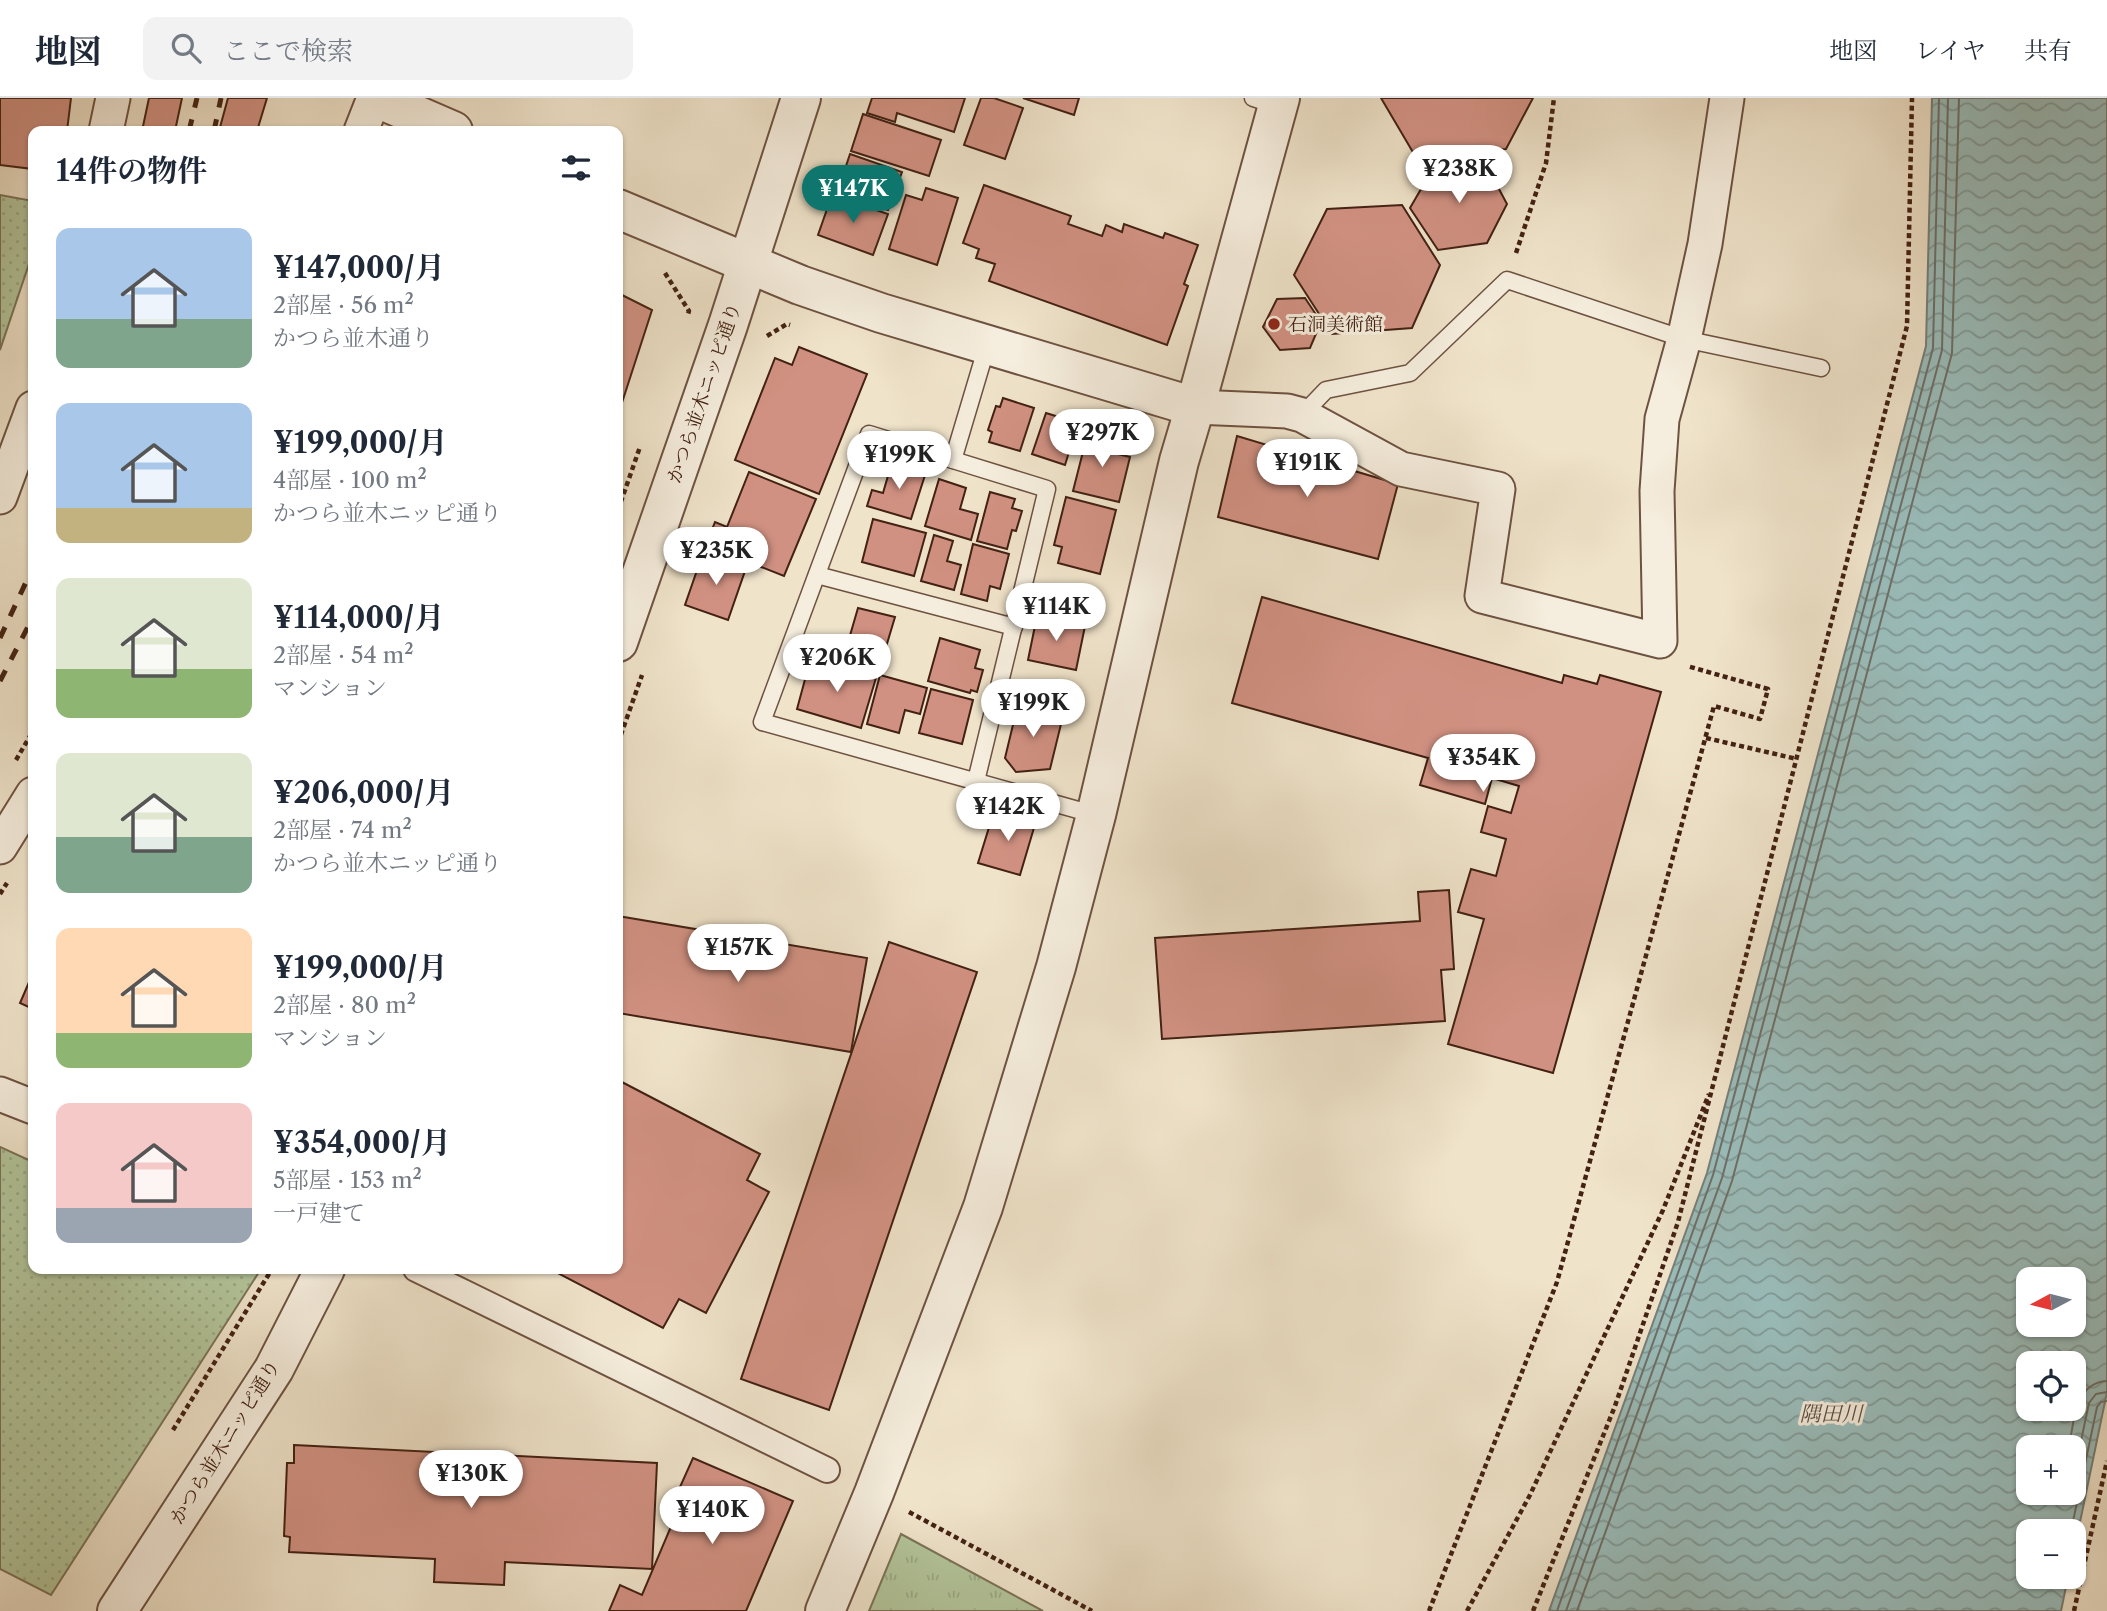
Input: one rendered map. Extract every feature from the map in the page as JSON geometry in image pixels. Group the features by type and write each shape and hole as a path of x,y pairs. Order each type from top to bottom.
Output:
{"street":[{"path":"107,126 113,98"},
{"name":"かつら並木ニッピ通り","path":"632,653 747,263 801,98"},
{"path":"623,211 823,293 987,346 1195,407 1287,411 1302,415 1401,469 1498,489 1482,596 1660,641 1657,491 1662,419 1685,339 1704,244 1727,98"},
{"path":"366,126 394,100 443,126"},
{"path":"825,1611 874,1493 983,1207 1056,967 1096,815 1179,461 1195,407 1270,101"},
{"path":"0,496 28,421"},
{"path":"0,847 28,802"},
{"path":"0,1094 28,1105"},
{"name":"かつら並木ニッピ通り","path":"117,1611 274,1369 322,1274"},
{"path":"426,1274 827,1470"}],"lane":[{"path":"1302,415 1326,390 1410,373 1507,280 1685,339 1821,368"},
{"path":"953,460 987,346"},
{"path":"976,781 1047,489 870,434 762,722 1096,815"},
{"path":"817,575 1014,627"}],"path":[{"path":"1507,280 1546,163 1554,98"},
{"path":"1533,1611 1615,1406 1678,1222 1908,326 1912,98"},
{"path":"664,272 689,311 684,324"},
{"path":"764,338 787,324 800,328"},
{"path":"623,496 644,435"},
{"path":"623,711 632,653"},
{"path":"1429,1611 1557,1282 1714,706 1760,719 1768,689 1723,676"},
{"path":"1706,738 1798,759"},
{"path":"1467,1611 1530,1495 1663,1210 1717,1074"},
{"path":"173,1430 269,1274"},
{"path":"2074,1611 2107,1461"},
{"path":"908,1512 1092,1611"}],"green space":[{"path":"0,195 28,200 28,267 0,350"},
{"path":"0,1147 28,1160 28,1274 258,1274 51,1595 0,1569"},
{"path":"901,1534 1043,1611 869,1611"}],"water":[{"name":"隅田川","path":"1932,98 2107,98 2107,1392 2086,1493 2086,1435 2016,1435 2016,1505 2084,1505 2081,1519 2016,1519 2016,1589 2066,1589 2061,1611 1549,1611 1707,1173 1926,346"}],"building":[{"path":"0,98 71,98 68,126 28,126 28,168 0,165"},
{"path":"149,98 182,98 176,126 143,126"},
{"path":"228,98 267,98 259,126 220,126"},
{"path":"872,98 965,98 954,132 897,113 895,122 867,113"},
{"path":"981,98 994,98 1023,108 1005,159 964,145"},
{"path":"1023,98 1079,98 1074,115"},
{"path":"1381,98 1533,98 1506,149 1414,154"},
{"path":"863,114 941,140 929,176 851,151"},
{"path":"850,154 902,172 888,210 837,193"},
{"path":"1485,163 1507,204 1487,243 1438,250 1410,208 1435,165"},
{"path":"984,185 1071,216 1068,224 1102,236 1106,225 1122,232 1124,224 1163,238 1165,233 1198,245 1184,284 1188,286 1167,345 989,281 995,264 976,258 979,249 963,243"},
{"path":"926,188 958,198 937,265 889,249 906,195 922,200"},
{"path":"832,195 888,214 873,255 818,235"},
{"path":"1402,205 1440,265 1412,328 1332,334 1294,275 1327,209"},
{"path":"623,296 652,310 623,400"},
{"path":"1305,298 1321,322 1310,348 1280,350 1263,327 1277,299"},
{"path":"799,347 867,374 819,494 735,460 775,358 792,365"},
{"path":"1003,398 1034,408 1020,451 989,442 992,432 988,430 996,406 1000,407"},
{"path":"1046,413 1078,423 1065,465 1032,454"},
{"path":"1088,432 1118,439 1114,453 1130,457 1119,502 1073,491"},
{"path":"1237,436 1398,484 1378,559 1218,517"},
{"path":"892,462 926,472 911,519 867,506 872,490 883,493"},
{"path":"749,472 816,499 784,576 706,545 715,522 727,527"},
{"path":"939,479 966,488 960,509 978,514 971,540 925,526"},
{"path":"990,492 1015,499 1012,508 1022,511 1016,531 1012,530 1007,549 977,541"},
{"path":"1066,497 1116,510 1100,574 1058,563 1062,547 1054,545"},
{"path":"873,519 926,533 914,576 862,562"},
{"path":"934,535 953,541 947,561 961,565 954,590 921,581"},
{"path":"973,544 1009,554 1000,589 990,586 987,601 961,594"},
{"path":"703,553 746,568 728,620 685,605"},
{"path":"1262,597 1562,683 1564,675 1597,684 1600,675 1661,692 1553,1073 1448,1044 1484,919 1458,912 1471,869 1496,876 1506,839 1481,832 1488,806 1511,813 1519,786 1492,778 1485,804 1420,785 1428,758 1232,703"},
{"path":"858,608 895,617 880,667 844,656"},
{"path":"1037,616 1085,626 1076,670 1028,660"},
{"path":"940,638 980,650 975,668 983,670 977,692 971,690 970,693 928,681"},
{"path":"816,660 876,678 861,728 797,709 807,672 812,674"},
{"path":"880,675 927,688 920,714 905,710 899,733 867,724"},
{"path":"931,689 973,700 962,744 919,733"},
{"path":"1018,704 1063,716 1050,769 1016,772 1005,758"},
{"path":"1001,811 1036,821 1020,875 978,863 991,821 997,822"},
{"path":"1449,890 1454,969 1441,970 1445,1021 1162,1039 1155,938 1420,921 1418,892"},
{"path":"623,917 867,958 851,1052 623,1014"},
{"path":"889,942 977,972 829,1410 741,1379"},
{"path":"28,985 28,1007 20,1003"},
{"path":"623,1083 760,1154 747,1180 769,1192 706,1313 679,1299 663,1328 560,1274 623,1274"},
{"path":"294,1445 657,1463 652,1569 505,1562 504,1585 434,1582 435,1559 289,1552 290,1537 284,1536 287,1463 294,1463"},
{"path":"693,1458 793,1501 746,1611 609,1611 620,1585 642,1595 678,1510 671,1507"}],"railway":[{"path":"190,126 197,98"},
{"path":"215,126 221,98"},
{"path":"0,638 28,578"},
{"path":"0,681 28,627"}],"place":[{"name":"石洞美術館","path":"1274,324"}]}
